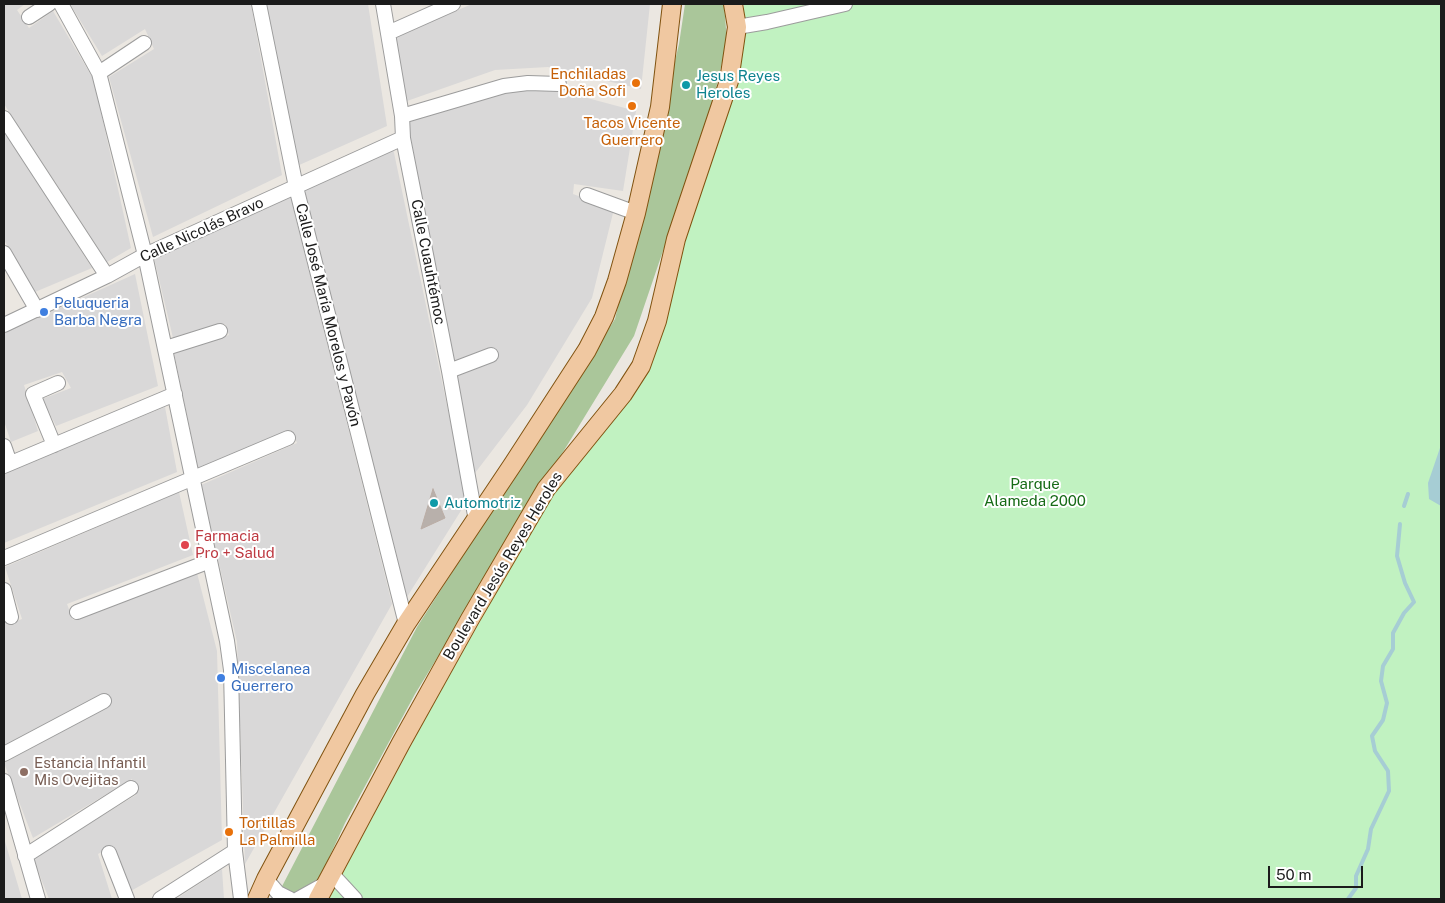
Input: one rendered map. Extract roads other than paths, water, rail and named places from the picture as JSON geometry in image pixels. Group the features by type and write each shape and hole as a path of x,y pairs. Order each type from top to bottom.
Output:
{"main road":[{"path":"257,899 365,694 406,624 476,521 587,350 604,317 617,281 636,213 660,107 672,4"},
{"name":"Boulevard Jesús Reyes Heroles","path":"324,886 470,619 546,489 624,394 641,366 658,321 676,239 686,206 726,93 738,26 734,4"}],"street":[{"path":"29,17 49,4"},
{"path":"61,4 99,73 145,255 166,348 227,641 231,670 235,851 241,899"},
{"name":"Calle José María Morelos y Pavón","path":"259,4 296,187 406,624"},
{"name":"Calle Cuauhtémoc","path":"383,4 402,116 403,138 450,371 476,521"},
{"path":"388,33 453,4"},
{"path":"738,26 767,22 845,4"},
{"path":"99,73 144,43"},
{"path":"402,116 516,83 559,84"},
{"path":"4,118 107,276"},
{"name":"Calle Nicolás Bravo","path":"4,325 107,276 145,255 403,138"},
{"path":"587,195 636,213"},
{"path":"4,253 37,310"},
{"path":"166,348 220,331"},
{"path":"450,371 491,355"},
{"path":"54,445 33,394 58,383"},
{"path":"4,446 7,464 175,394"},
{"path":"4,558 288,438"},
{"path":"77,612 210,561"},
{"path":"4,590 11,617"},
{"path":"4,754 104,701"},
{"path":"4,780 38,899"},
{"path":"25,856 131,788"},
{"path":"160,899 235,851"},
{"path":"109,854 127,899"},
{"path":"266,879 278,892 290,899"},
{"path":"298,899 324,886 355,899"}],"water":[{"path":"1441,445 1441,506 1429,499 1428,483"}],"waterway":[{"path":"1404,506 1408,494"},
{"path":"1348,899 1356,888 1356,876 1368,849 1371,829 1389,791 1388,771 1375,751 1372,736 1383,720 1387,703 1381,681 1383,666 1393,649 1393,633 1404,613 1414,602 1405,583 1397,556 1400,524"}],"place":[{"name":"Enchiladas Doña Sofi","path":"636,83"},
{"name":"Jesus Reyes Heroles","path":"686,85"},
{"name":"Tacos Vicente Guerrero","path":"632,106"},
{"name":"Peluqueria Barba Negra","path":"44,312"},
{"name":"Automotriz","path":"434,503"},
{"name":"Farmacia Pro + Salud","path":"185,545"},
{"name":"Miscelanea Guerrero","path":"221,678"},
{"name":"Estancia Infantil Mis Ovejitas","path":"24,772"},
{"name":"Tortillas La Palmilla","path":"229,832"}],"park label":[{"name":"Parque Alameda 2000","path":"1035,492"}]}
